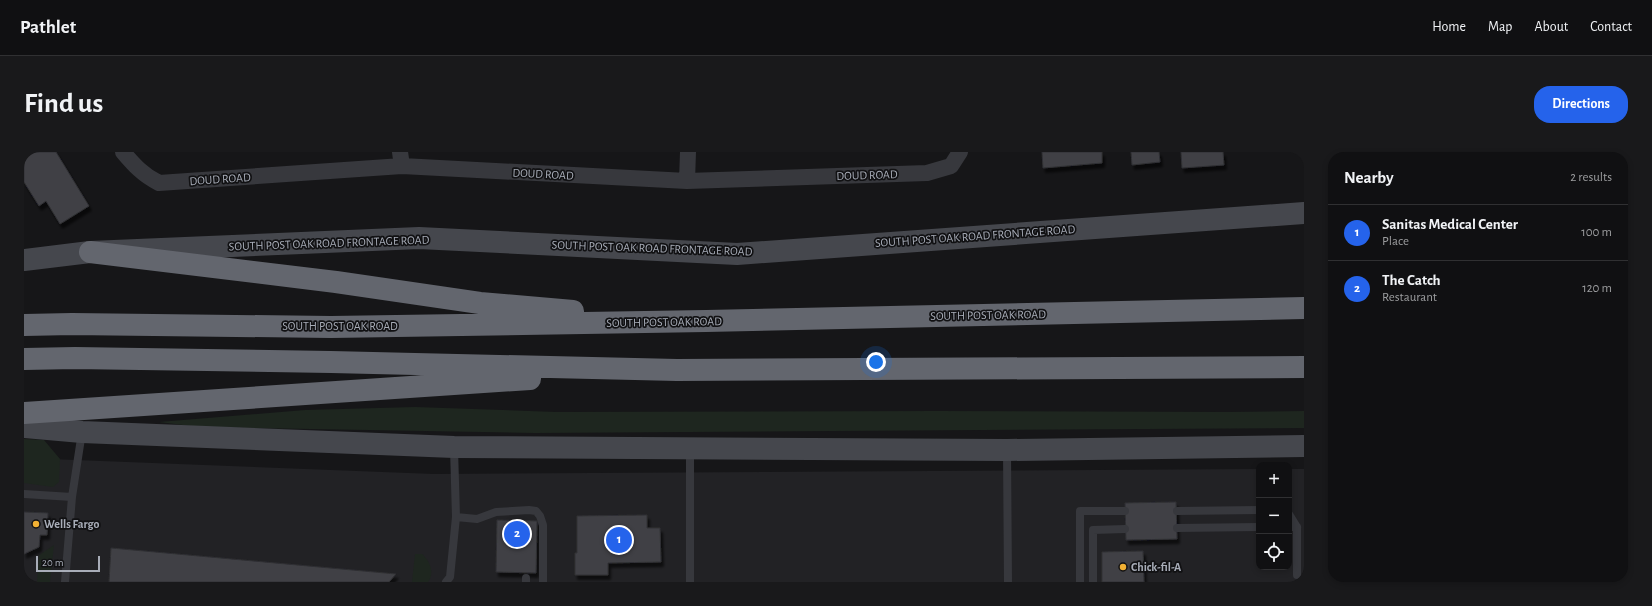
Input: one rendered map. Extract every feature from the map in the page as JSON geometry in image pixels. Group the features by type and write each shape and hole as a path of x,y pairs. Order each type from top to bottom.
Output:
{"highway":[{"path":"90,252 336,282 480,303 706,321"},
{"name":"SOUTH POST OAK ROAD","path":"24,325 72,324 331,327 706,321 1304,308"},
{"path":"24,359 75,358 323,362 677,370 1304,367"},
{"path":"24,413 677,370"}],"main road":[{"name":"SOUTH POST OAK ROAD FRONTAGE ROAD","path":"24,260 90,252 419,238 737,254 1304,213"},
{"path":"24,427 82,432 454,447 1007,450 1304,446"}],"street":[{"name":"DOUD ROAD","path":"123,152 135,167 146,176 159,183 401,159 687,181 927,173 951,166 960,152"},
{"path":"687,181 688,152"}],"lane":[{"path":"65,582 72,497 82,432"},
{"path":"451,580 456,517 454,447"},
{"path":"690,448 690,582"},
{"path":"1007,450 1008,582"},
{"path":"24,494 72,497"},
{"path":"1177,511 1256,510"},
{"path":"456,517 477,519 496,512 536,511 540,516 543,525 543,582"},
{"path":"1080,582 1080,511 1125,511"},
{"path":"1177,528 1256,527"},
{"path":"1293,527 1297,575"},
{"path":"1093,582 1093,530 1126,529"}],"shaded area":[{"path":"415,407 556,412 1304,411 1304,428 535,433 199,427 159,422 305,410"},
{"path":"24,439 44,440 60,459 59,482 53,487 24,483"},
{"path":"24,458 434,474 1256,469 1256,570 1292,570 1292,469 1304,469 1304,582 24,582"},
{"path":"54,545 50,582 37,582 39,555"},
{"path":"415,554 422,554 431,567 431,575 428,582 412,582"}],"building":[{"path":"24,152 56,152 89,206 60,224 46,201 39,206 24,182"},
{"path":"1042,152 1102,152 1102,163 1043,168"},
{"path":"1131,152 1159,152 1160,162 1132,165"},
{"path":"1181,152 1223,152 1224,165 1182,168"},
{"path":"1176,502 1177,539 1126,540 1125,503"},
{"name":"Wells Fargo","path":"24,512 48,513 47,535 40,535 39,547 24,554"},
{"path":"647,515 647,528 660,528 661,562 608,563 608,575 575,575 575,553 577,553 577,516"},
{"path":"497,520 537,521 536,573 496,572"},
{"path":"111,548 396,574 389,582 109,582"},
{"name":"Chick-fil-A","path":"1143,551 1144,582 1102,582 1102,552"}],"place":[{"name":"Wells Fargo","path":"36,524"},
{"name":"The Catch","path":"517,534"},
{"name":"Sanitas Medical Center","path":"619,540"},
{"name":"Chick-fil-A","path":"1123,567"}]}
